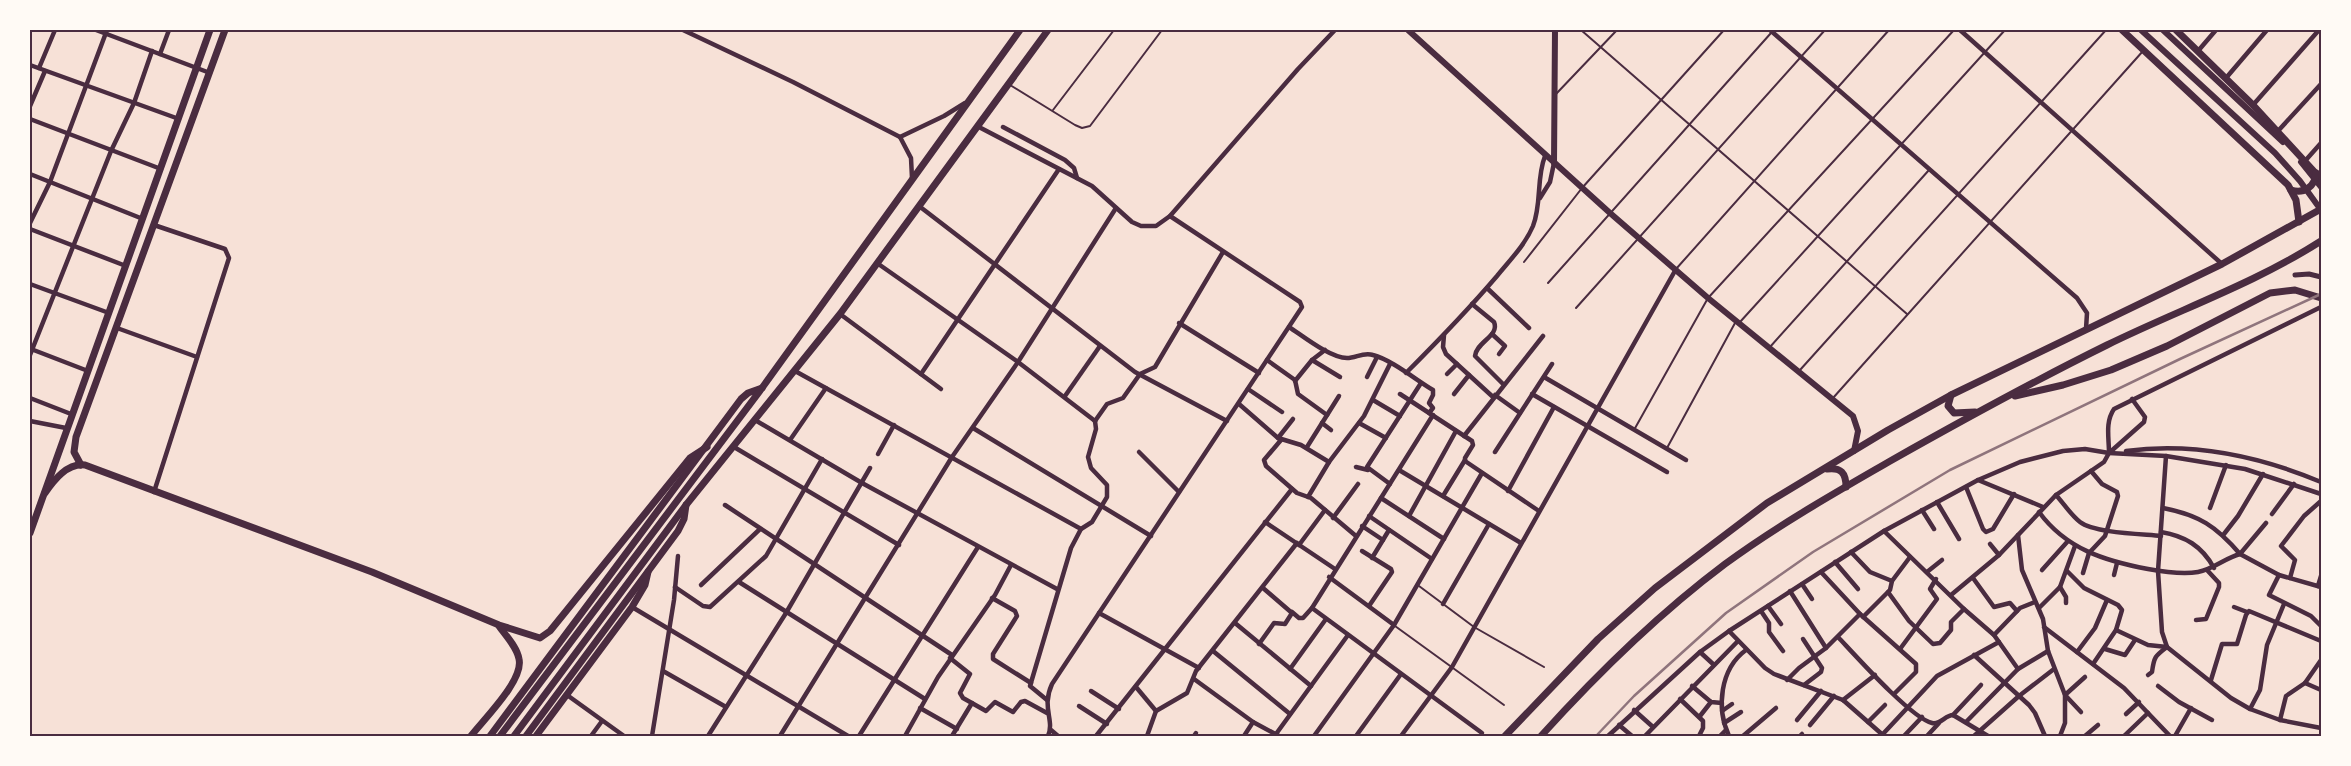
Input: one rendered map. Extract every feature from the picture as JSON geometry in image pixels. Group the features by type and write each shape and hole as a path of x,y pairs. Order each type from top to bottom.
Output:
{"main road":[{"path":"30,533 76,400 210,30"},
{"path":"225,30 75,445 76,458 81,465 372,572 499,625 537,638 547,635 690,458 707,448"},
{"path":"500,736 762,388 1020,30"},
{"path":"514,736 686,505 840,314 1048,30"},
{"path":"1408,30 1610,213 1708,298 1853,416 1858,426 1854,451"},
{"path":"1554,163 1555,30"},
{"path":"2122,30 2250,148 2291,190 2298,207 2299,222"},
{"path":"1505,736 1598,639 1655,588 1767,504 1951,395 2222,264 2321,209 2306,188 2275,153 2141,30"},
{"path":"2163,30 2272,132 2321,187"},
{"path":"2176,30 2278,131 2318,176 2307,189 2291,190"},
{"path":"1541,736 1620,652 1689,592 1763,537 1979,411 2107,345 2264,272 2321,240"},
{"path":"2004,398 2064,385 2111,370 2174,342 2270,293 2295,290 2321,298"},
{"path":"490,736 744,396 751,391 762,388"},
{"path":"1951,395 1948,406 1954,413 1979,411"},
{"path":"76,400 88,406"},
{"path":"45,493 61,474 81,465"},
{"path":"1825,469 1836,468 1842,471 1846,480 1846,487"},
{"path":"526,736 682,525 686,505"},
{"path":"536,736 632,607 646,585 648,570"},
{"path":"471,736 500,700 519,669 518,654 499,625"}],"street":[{"path":"39,68 56,30"},
{"path":"96,30 106,32 210,73"},
{"path":"683,30 793,82 900,137 911,158 912,182"},
{"path":"977,126 1077,178 1105,196 1132,222 1141,226 1156,226 1170,216 1298,69 1335,30"},
{"path":"1960,30 2222,264"},
{"path":"2198,51 2216,30"},
{"path":"2226,78 2267,30"},
{"path":"2252,105 2319,30"},
{"path":"160,54 167,31"},
{"path":"1772,31 1873,119 1901,146 2078,298 2087,313 2086,329"},
{"path":"30,223 50,182 106,32"},
{"path":"88,371 31,351 75,246 111,151 134,102 152,51"},
{"path":"30,65 179,119"},
{"path":"30,106 45,71"},
{"path":"2278,131 2321,84"},
{"path":"900,137 944,116 969,100"},
{"path":"30,119 161,169"},
{"path":"1003,127 1065,160 1074,168 1077,178"},
{"path":"2305,161 2321,143"},
{"path":"1540,198 1539,176 1545,156"},
{"path":"1406,373 1487,288 1525,242 1532,228 1540,198 1550,182 1554,163"},
{"path":"921,374 1059,169"},
{"path":"30,174 143,218"},
{"path":"919,206 1100,346 1140,374 1227,421"},
{"path":"780,736 952,457 1018,362 1116,208"},
{"path":"1058,736 1051,730 1047,713 1047,700 1052,684 1301,309 1302,304 1170,216"},
{"path":"154,225 225,249 228,253 154,492"},
{"path":"30,229 126,266"},
{"path":"1095,421 1108,404 1123,398 1140,374 1155,368 1179,323 1223,252"},
{"path":"877,263 1065,396 1095,421 1096,429 1088,457 1091,468 1107,485 1107,497 1090,525 1080,529 1071,548 1057,590 1031,683 1031,689 1047,700"},
{"path":"1401,736 1452,667 1676,269"},
{"path":"2295,275 2309,274 2321,277"},
{"path":"30,284 109,313"},
{"path":"1487,288 1529,328"},
{"path":"1472,304 1494,322 1496,329 1477,348 1476,356 1503,384"},
{"path":"2110,453 2109,415 2114,409 2321,307"},
{"path":"840,314 941,389"},
{"path":"1179,323 1259,373"},
{"path":"1263,588 1298,618 1303,618 1312,608 1329,577 1399,470 1433,408 1429,401 1433,392 1390,364 1377,357 1365,354 1346,358 1326,350 1289,327"},
{"path":"117,328 197,357"},
{"path":"1492,334 1505,346 1499,354"},
{"path":"1444,335 1444,351 1494,396 1520,413"},
{"path":"1464,436 1503,384 1543,336"},
{"path":"1065,396 1100,346"},
{"path":"1296,381 1312,360 1326,350"},
{"path":"1367,377 1377,357"},
{"path":"1267,360 1296,381 1298,394 1327,415"},
{"path":"1312,360 1340,377"},
{"path":"1308,497 1329,462 1359,423 1373,400 1390,364"},
{"path":"1447,374 1457,364"},
{"path":"1495,452 1552,364"},
{"path":"795,371 1080,529"},
{"path":"1454,394 1469,375"},
{"path":"1544,377 1686,460"},
{"path":"1368,470 1367,466 1421,383"},
{"path":"790,440 826,388"},
{"path":"1248,389 1282,412"},
{"path":"1400,394 1473,442 1443,496"},
{"path":"1532,394 1667,472"},
{"path":"1307,448 1339,396"},
{"path":"30,398 71,414"},
{"path":"1950,595 1999,555 2056,495 2104,462 2110,453 2145,420 2132,399"},
{"path":"1373,400 1400,416"},
{"path":"1239,404 1279,439 1307,448 1329,462"},
{"path":"1508,491 1554,407"},
{"path":"1293,419 1264,460 1264,464 1292,489 1308,497 1356,536"},
{"path":"755,420 918,514 1057,590"},
{"path":"30,421 66,428"},
{"path":"1322,423 1331,430"},
{"path":"1359,423 1386,438"},
{"path":"878,454 894,425"},
{"path":"973,428 1150,536"},
{"path":"1409,516 1456,431"},
{"path":"734,447 899,545"},
{"path":"2110,453 2140,449 2202,450 2263,461 2321,482"},
{"path":"1608,736 1634,710 1700,652 1729,631 1884,531 1978,480 2020,462 2063,451 2095,450 2110,453 2166,456 2226,465 2263,474 2321,494"},
{"path":"1140,452 1180,492"},
{"path":"2166,456 2158,571 2162,632 2167,647 2211,680 2231,698 2250,709 2280,720 2321,728"},
{"path":"676,587 708,608 739,582 766,556 822,459"},
{"path":"1464,460 1539,510"},
{"path":"2210,508 2226,465"},
{"path":"1356,467 1368,470 1390,484"},
{"path":"708,736 786,613 870,468"},
{"path":"1399,470 1521,543"},
{"path":"2083,573 2089,553 2102,541 2108,531 2118,494 2102,484 2091,470"},
{"path":"1314,736 1394,624 1482,473"},
{"path":"2224,534 2238,516 2263,474"},
{"path":"1978,480 2043,507"},
{"path":"1334,518 1358,484"},
{"path":"2272,514 2294,484"},
{"path":"1966,487 1983,529 1986,532 1993,529 2014,494"},
{"path":"1096,736 1292,489"},
{"path":"2056,495 2082,523 2108,531 2161,534 2185,538 2205,554 2214,568"},
{"path":"1381,498 1444,539"},
{"path":"2290,578 2295,560 2281,546 2304,516 2321,501"},
{"path":"1937,502 1959,539"},
{"path":"725,505 923,636 951,657 970,674 960,694 961,698 987,711 995,702 1012,712 1015,711 1021,702 1027,701 1047,713"},
{"path":"2163,508 2192,515 2205,522 2224,534 2240,554 2279,575 2319,586 2321,576"},
{"path":"1147,736 1156,711 1187,693 1199,668 1325,510"},
{"path":"1922,510 1934,529"},
{"path":"2039,512 2055,531 2075,546 2089,553 2117,563 2186,574 2214,568 2240,554 2266,523"},
{"path":"1369,516 1432,559"},
{"path":"1266,522 1335,569"},
{"path":"1443,604 1489,524"},
{"path":"1362,526 1383,540"},
{"path":"701,585 760,529"},
{"path":"1372,558 1389,530"},
{"path":"1884,531 1936,579 1964,609 1994,635 2018,669"},
{"path":"2018,535 2022,570 2039,608 2048,651 2064,695 2065,723 2060,736"},
{"path":"2042,570 2068,541"},
{"path":"1990,544 1999,555"},
{"path":"2039,608 2060,587 2075,546"},
{"path":"859,736 978,547"},
{"path":"1362,551 1391,568 1392,572 1369,606"},
{"path":"1851,552 1870,572 1892,581"},
{"path":"652,736 670,629 678,556"},
{"path":"1787,680 1888,592 1892,581 1910,556"},
{"path":"1928,572 1942,560"},
{"path":"1835,562 1858,589"},
{"path":"2114,575 2117,563"},
{"path":"905,736 951,657 992,598 1011,565"},
{"path":"2196,620 2206,619 2219,587 2219,583 2207,570"},
{"path":"2067,571 2084,588 2118,605 2122,610 2116,630 2105,649 2093,664"},
{"path":"1821,572 1862,615 1916,664 1917,669 1894,694"},
{"path":"2279,575 2269,594 2284,604 2311,616 2321,626"},
{"path":"1329,577 1394,624"},
{"path":"1973,578 1994,607 2010,603 2017,611"},
{"path":"1900,650 1937,599 1930,589 1936,579"},
{"path":"739,582 925,699"},
{"path":"1802,584 1812,599"},
{"path":"2060,587 2064,591 2066,603"},
{"path":"1790,591 1826,648"},
{"path":"1888,592 1897,607 1931,643 1938,644 1951,630 1951,622 1964,609"},
{"path":"992,598 1015,611 1017,616 993,654 993,659 1031,683"},
{"path":"2077,652 2095,628 2107,600"},
{"path":"1994,635 2017,611 2025,605 2035,602"},
{"path":"2250,709 2260,690 2264,658 2284,604"},
{"path":"1768,606 1781,624"},
{"path":"632,607 848,736"},
{"path":"2234,607 2251,612 2321,641"},
{"path":"1312,608 1482,734"},
{"path":"1761,611 1769,623 1769,632 1783,651"},
{"path":"1259,644 1274,623 1285,624 1292,612"},
{"path":"2211,680 2222,644 2237,644 2246,612"},
{"path":"1099,613 1199,668"},
{"path":"1290,669 1326,619"},
{"path":"1235,623 1311,686"},
{"path":"2044,627 2139,702 2170,736"},
{"path":"2116,630 2148,645 2167,647"},
{"path":"1729,631 1765,668 1787,680 1843,700 1883,735 1937,676 1999,642"},
{"path":"1194,679 1253,722 1277,735 1290,714 1348,635"},
{"path":"1838,637 1907,707 1932,723 1940,722"},
{"path":"1803,639 1822,670 1804,685"},
{"path":"1645,736 1738,640"},
{"path":"2105,649 2125,655 2135,640"},
{"path":"2148,675 2152,672 2152,664 2156,656 2167,647"},
{"path":"1729,736 1722,711 1727,675 1739,655 1746,650"},
{"path":"1213,651 1290,714"},
{"path":"1966,722 2018,669 2048,651"},
{"path":"1700,652 1713,664"},
{"path":"1974,655 2035,712 2045,736"},
{"path":"2280,720 2286,696 2305,683 2321,660"},
{"path":"1974,736 2019,696 2054,669"},
{"path":"663,671 726,707"},
{"path":"1356,736 1401,674"},
{"path":"1843,700 1875,675"},
{"path":"2064,695 2085,677"},
{"path":"2305,683 2321,690"},
{"path":"1927,736 1945,717 1953,715 1981,685"},
{"path":"1692,686 1711,702 1722,703"},
{"path":"2158,686 2190,708 2212,720"},
{"path":"1136,687 1156,711"},
{"path":"1091,691 1119,709"},
{"path":"1798,720 1822,691"},
{"path":"567,695 624,736"},
{"path":"2064,695 2081,712"},
{"path":"1810,725 1834,696"},
{"path":"1680,699 1700,716 1703,721 1703,728 1699,736"},
{"path":"1700,716 1711,702"},
{"path":"2126,714 2139,702"},
{"path":"952,736 972,704"},
{"path":"1722,711 1732,704"},
{"path":"1868,722 1885,705"},
{"path":"1079,706 1107,724"},
{"path":"920,708 957,729"},
{"path":"1743,736 1776,708"},
{"path":"2176,736 2190,708"},
{"path":"1634,710 1653,727"},
{"path":"1724,723 1741,712"},
{"path":"2124,736 2148,712"},
{"path":"1953,715 1988,736"},
{"path":"1904,736 1922,717"},
{"path":"592,736 602,721"},
{"path":"1244,736 1253,722"},
{"path":"1619,724 1632,736"},
{"path":"2085,736 2098,725"},
{"path":"1048,736 1051,730"},
{"path":"1720,736 1726,730"}],"lane":[{"path":"1052,111 1114,30"},
{"path":"1008,84 1075,125 1082,128 1090,126 1162,30"},
{"path":"1581,30 1817,238 1907,314"},
{"path":"1555,96 1617,30"},
{"path":"1524,262 1582,188 1724,30"},
{"path":"1576,308 1825,30"},
{"path":"1676,269 1889,30"},
{"path":"1634,430 1708,298 1954,30"},
{"path":"1667,448 1738,321 1817,238 2005,30"},
{"path":"1798,372 1876,288 2106,30"},
{"path":"1548,283 1772,31"},
{"path":"1832,398 2143,51"},
{"path":"1770,347 1930,170"},
{"path":"1417,584 1474,627 1544,667"},
{"path":"1394,624 1504,706"}],"railway":[{"path":"1596,736 1634,696 1726,613 1813,552 1950,470 2180,359 2321,294"}]}
